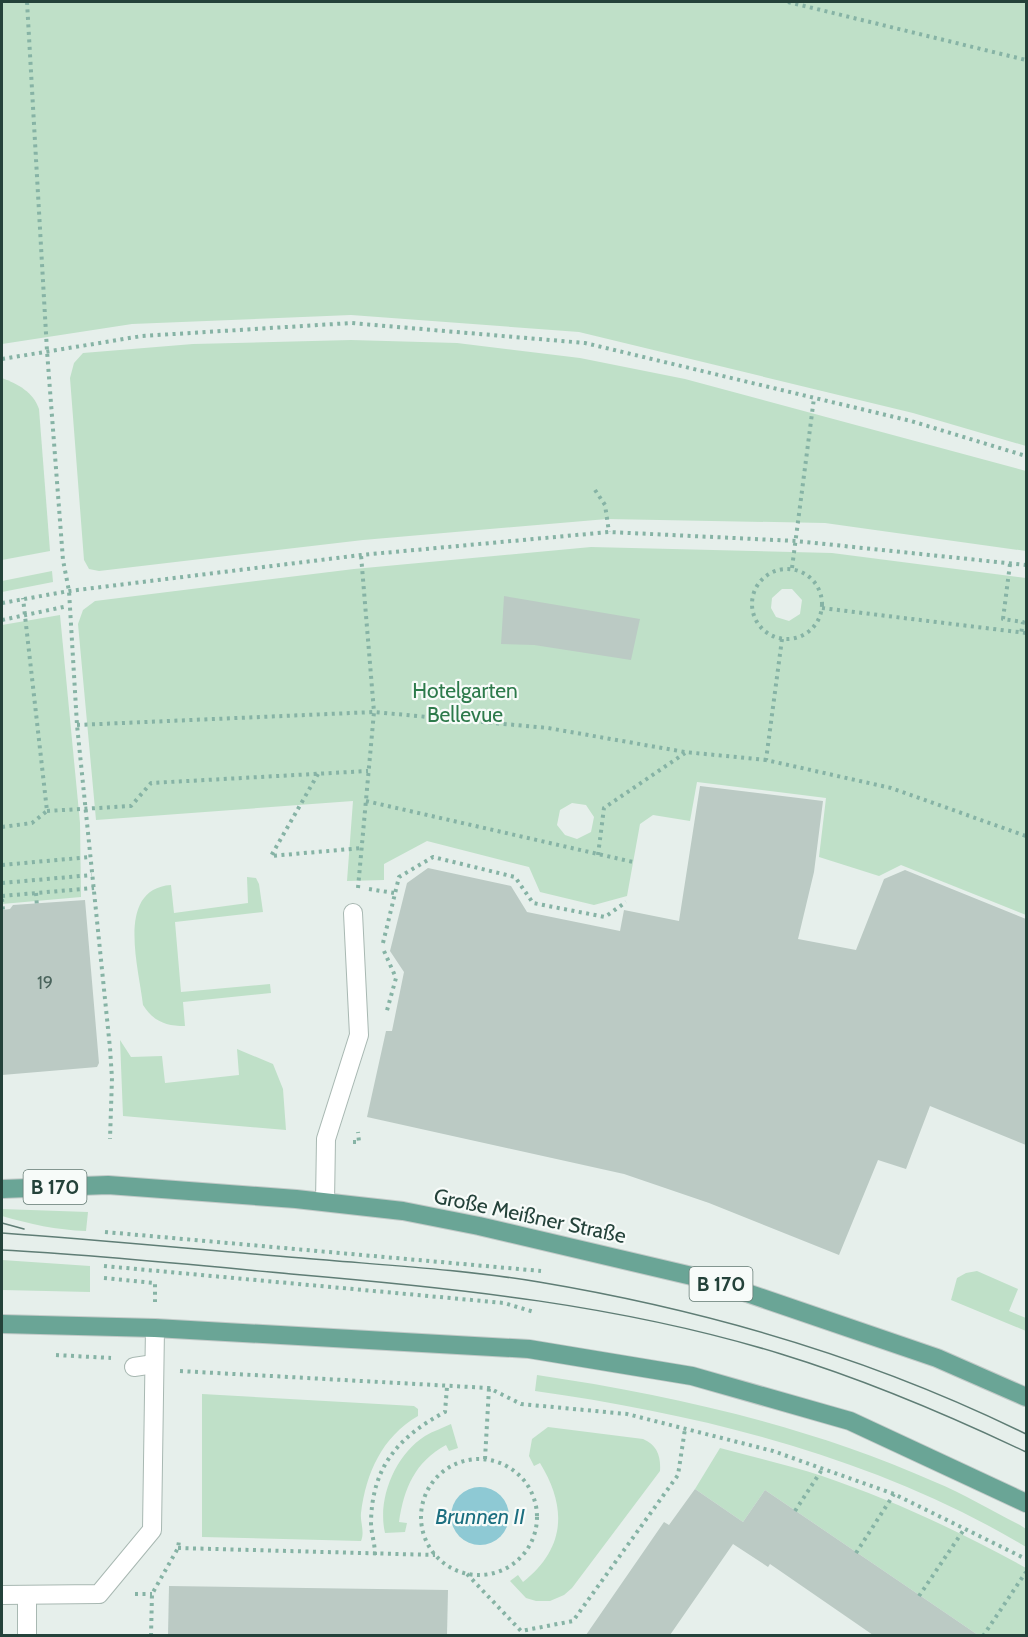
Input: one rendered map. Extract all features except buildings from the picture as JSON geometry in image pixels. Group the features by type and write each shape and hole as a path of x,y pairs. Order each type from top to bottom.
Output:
{"main road":[{"name":"Große Meißner Straße","path":"2,1189 108,1185 325,1202 404,1212 490,1229 709,1280 937,1358 1026,1397"},
{"path":"2,1324 155,1328 529,1349 692,1376 850,1421 1026,1503"}],"street":[{"path":"325,1202 326,1139 359,1035 353,912"},
{"path":"2,1595 99,1594 152,1530 155,1328"},
{"path":"134,1367 154,1364"},
{"path":"27,1595 27,1635"}],"path":[{"path":"27,2 47,351 63,560 69,591 68,606 77,724 112,1078 110,1139"},
{"path":"788,2 1026,60"},
{"path":"2,359 142,336 351,323 585,343 911,421 1026,456"},
{"path":"792,568 814,398"},
{"path":"595,490 605,505 609,532"},
{"path":"2,603 69,591 361,555 609,532 796,541 1026,565"},
{"path":"361,555 374,712 358,888 394,893"},
{"path":"822,608 1024,633 1023,622 1003,619 1010,564"},
{"path":"792,568 810,577 818,586 822,608 813,628 793,639 782,639 761,628 752,607 753,595 758,584 766,575 777,570 792,568"},
{"path":"23,598 47,811"},
{"path":"2,620 68,606"},
{"path":"766,760 782,639"},
{"path":"77,724 374,712 548,728 685,752 766,760 891,788 1026,836"},
{"path":"598,855 604,808 685,752"},
{"path":"2,827 32,823 47,811 131,806 151,783 368,771"},
{"path":"318,774 271,856 362,848"},
{"path":"366,801 633,862"},
{"path":"2,865 90,857"},
{"path":"384,1025 396,978 382,947 394,893 399,877 432,857 515,877 533,903 605,917 626,902"},
{"path":"2,884 92,875"},
{"path":"3,910 2,897 94,888"},
{"path":"36,893 37,907"},
{"path":"326,1139 359,1142 358,1125"},
{"path":"105,1233 541,1271"},
{"path":"104,1266 504,1303 534,1312"},
{"path":"104,1278 155,1283 155,1328"},
{"path":"46,1355 135,1359 154,1364"},
{"path":"182,1372 489,1388 521,1404 627,1414 823,1468 894,1494 1026,1559"},
{"path":"375,1555 375,1539 371,1526 373,1494 388,1455 417,1427 445,1412 447,1387"},
{"path":"485,1459 489,1388"},
{"path":"467,1573 520,1633 573,1621 678,1475 685,1429"},
{"path":"485,1459 501,1462 520,1475 533,1494 537,1522 532,1542 518,1560 503,1570 484,1575 467,1573 450,1567 436,1556 426,1538 421,1520 426,1494 437,1477 446,1469 466,1460 485,1459"},
{"path":"795,1510 823,1468"},
{"path":"856,1553 894,1494"},
{"path":"919,1596 965,1528"},
{"path":"178,1548 436,1556"},
{"path":"983,1635 1026,1572"},
{"path":"152,1594 152,1635"}],"green space":[{"path":"2,2 1026,2 1026,446 913,413 579,332 351,315 132,324 2,344"},
{"path":"351,340 457,343 580,358 685,379 1026,471 1026,551 825,523 607,519 363,540 99,571 89,569 84,560 70,378 74,363 83,353 193,344"},
{"path":"2,378 24,389 39,409 50,551 2,560"},
{"name":"Hotelgarten Bellevue","path":"591,547 832,553 1026,578 1026,915 901,865 879,876 819,857 826,798 697,782 690,821 653,815 640,824 627,896 594,905 540,892 529,867 427,841 384,864 384,880 347,881 353,801 96,820 78,624 83,610 95,601 354,569","holes":["782,589 792,589 802,600 800,614 789,621 776,617 771,608 772,598","572,803 586,805 594,817 591,832 577,839 565,835 557,825 560,810"]},
{"path":"52,571 53,582 2,592 2,581"},
{"path":"60,615 80,823 81,897 2,904 2,625"},
{"path":"247,877 256,878 259,884 263,912 175,922 181,992 270,984 271,993 183,1002 185,1026 166,1024 156,1019 143,1005 135,952 136,915 142,900 154,890 171,885 174,913 248,903"},
{"path":"120,1040 131,1057 162,1056 165,1083 239,1075 237,1049 273,1064 283,1089 286,1130 123,1116"},
{"path":"2,1209 88,1212 86,1231 54,1228 12,1219 2,1216"},
{"path":"2,1260 90,1266 90,1292 2,1290"},
{"path":"977,1271 1018,1289 1009,1311 1026,1318 1026,1331 951,1300 957,1278"},
{"path":"537,1375 689,1403 839,1444 946,1487 1020,1525 1026,1529 1026,1547 911,1488 850,1465 726,1427 663,1413 535,1391"},
{"path":"202,1394 414,1406 418,1409 418,1416 405,1425 385,1445 372,1470 363,1498 361,1541 202,1537"},
{"path":"451,1424 458,1448 449,1451 446,1445 426,1459 413,1477 404,1498 399,1522 407,1523 405,1532 385,1533 383,1520 386,1492 397,1466 414,1444 428,1434"},
{"path":"548,1427 643,1439 652,1444 657,1452 660,1471 572,1588 564,1595 550,1601 536,1601 526,1598 510,1581 518,1575 523,1582 537,1569 548,1555 558,1526 555,1495 549,1479 540,1463 534,1466 529,1456 532,1439"},
{"path":"720,1448 809,1472 875,1495 952,1529 1026,1568 1026,1635 978,1635 765,1490 743,1522 695,1489"}],"water":[{"name":"Brunnen II","path":"474,1487 486,1487 501,1495 509,1510 509,1522 501,1537 486,1545 474,1545 459,1537 451,1522 451,1510 459,1495"}],"tram line":[{"path":"2,1223 24,1229"},
{"path":"2,1233 450,1271 539,1282 602,1293 726,1323 849,1360 968,1407 1026,1434"},
{"path":"2,1250 146,1260 415,1286 538,1301 661,1323 781,1354 844,1375 936,1411 1026,1452"}]}
